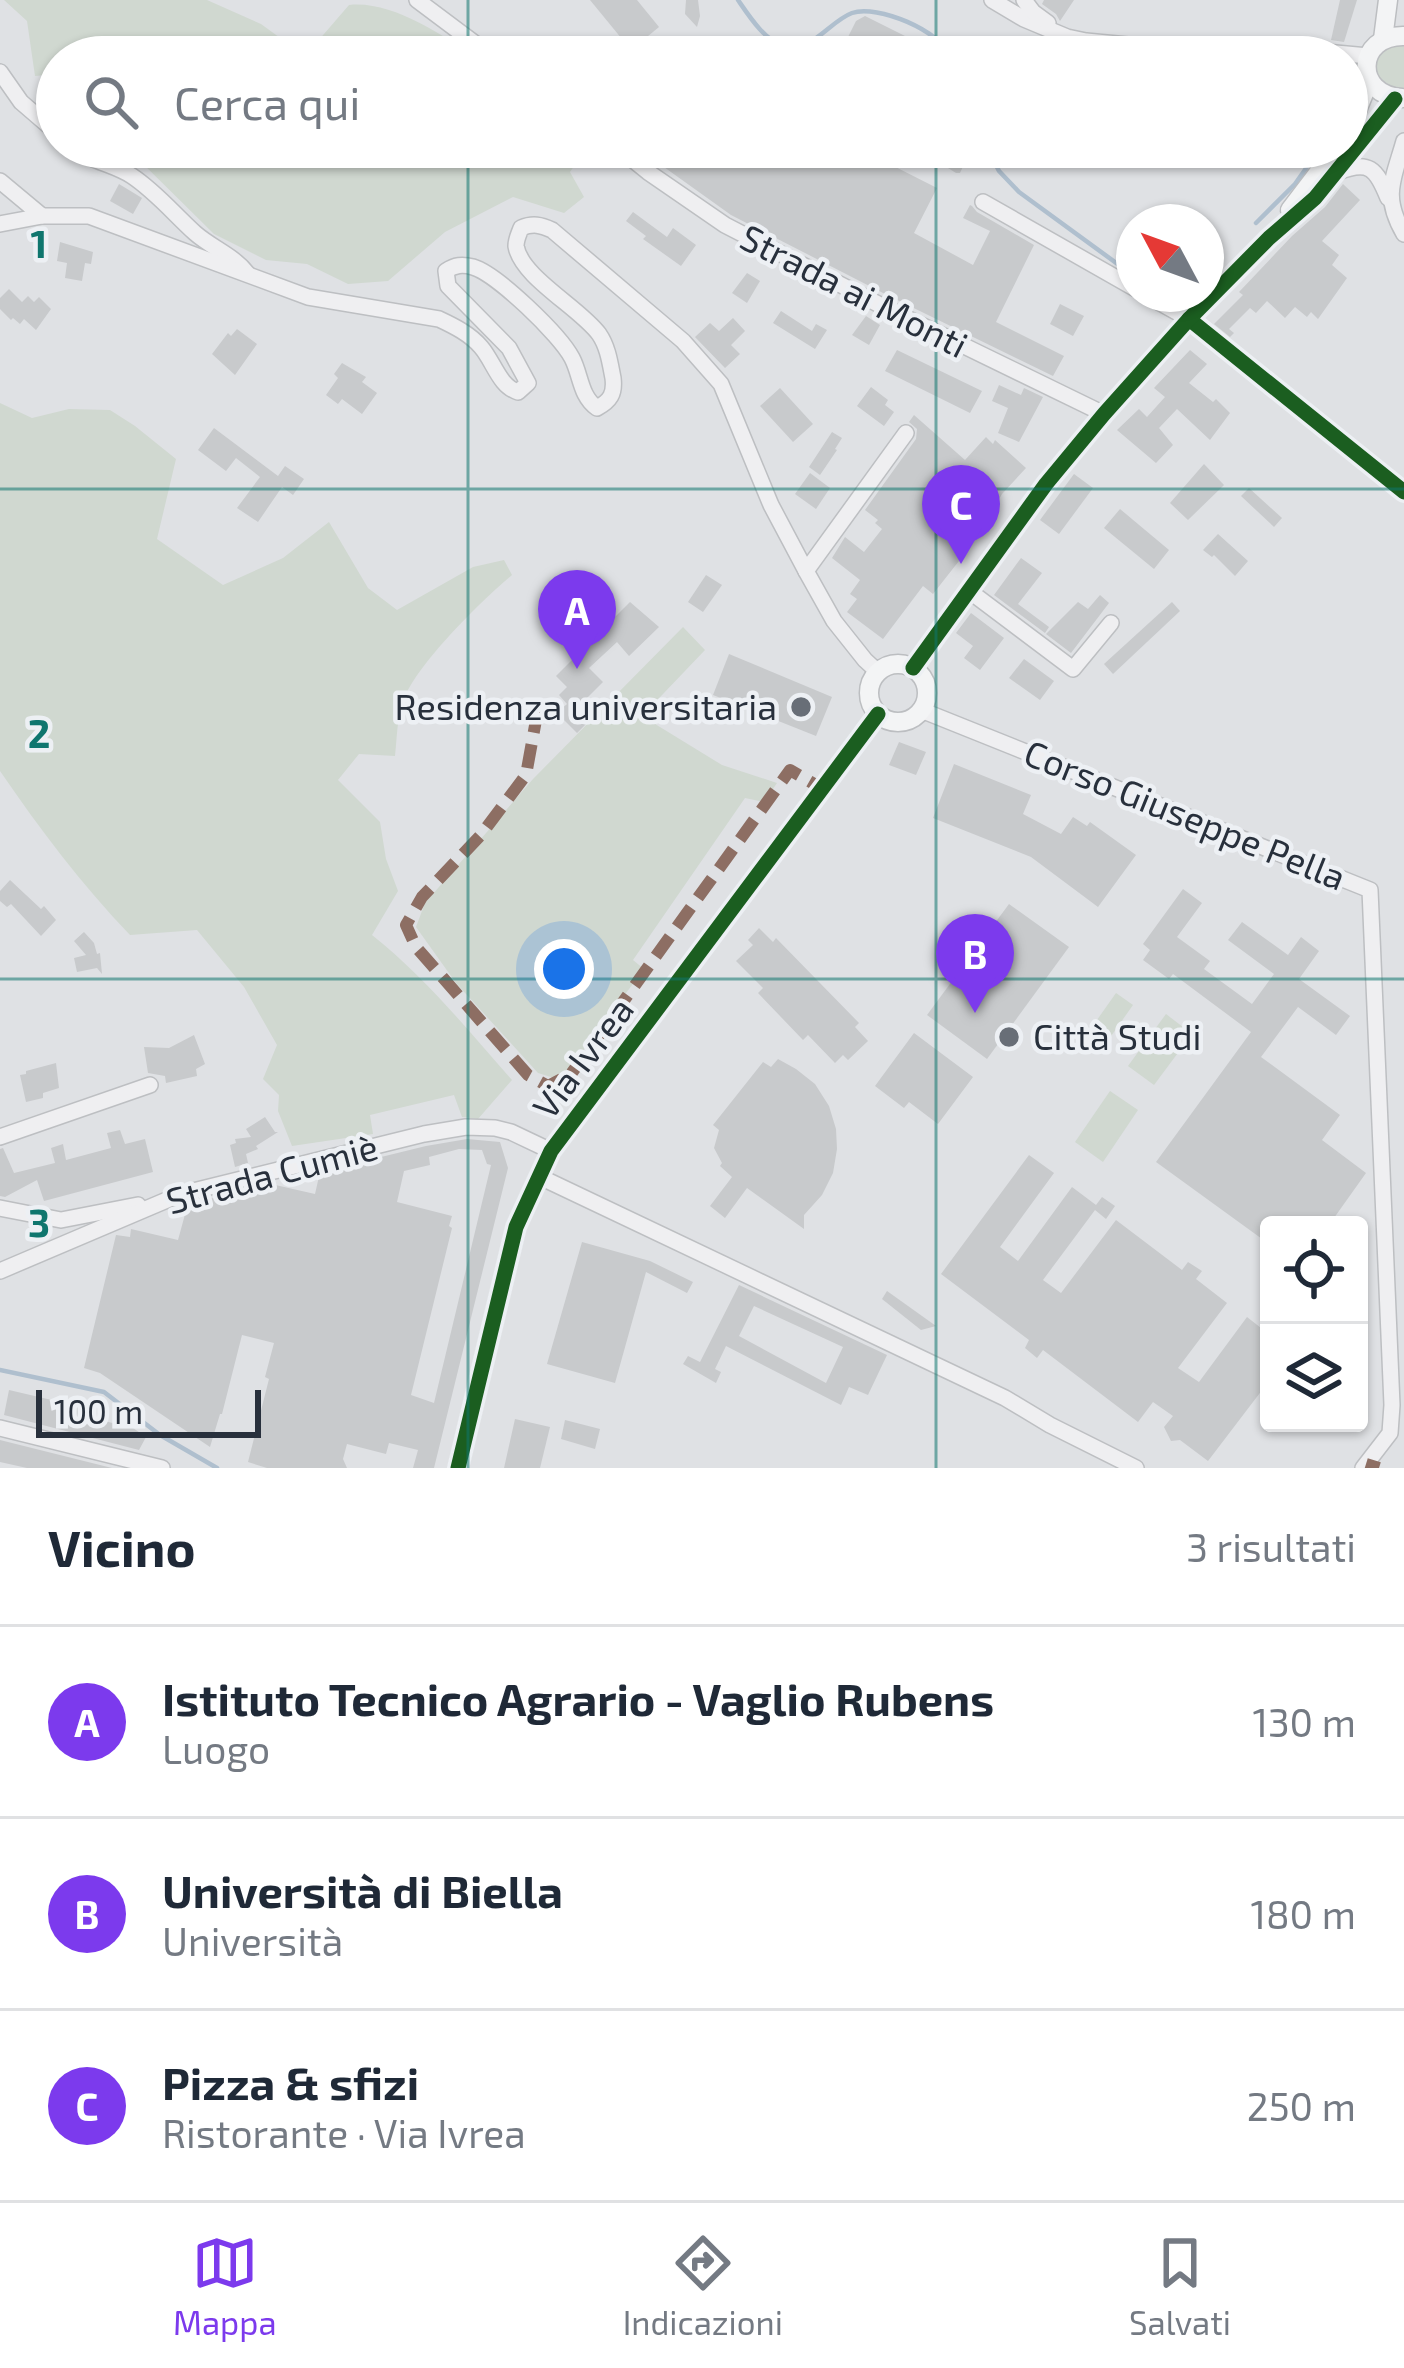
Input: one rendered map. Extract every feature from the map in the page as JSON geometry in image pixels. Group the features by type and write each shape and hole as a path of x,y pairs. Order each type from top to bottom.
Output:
{"main road":[{"path":"1368,56 1382,39 1388,0"},
{"path":"1382,39 1404,36"},
{"path":"1368,72 1384,96 1400,98"},
{"path":"1368,86 1370,81"},
{"path":"1368,136 1400,98"},
{"path":"1269,238 1322,168"},
{"path":"913,668 1046,484 1104,414 1189,319 1341,168"},
{"path":"895,664 913,668 927,692 921,710 914,717 868,726 869,688 878,672 895,664"},
{"name":"Via Ivrea","path":"458,1468 515,1227 551,1151 868,726"}],"street":[{"path":"418,0 465,36"},
{"path":"992,0 1065,36"},
{"path":"1024,0 1066,36"},
{"path":"0,73 36,115"},
{"path":"1404,141 1390,211 1404,234"},
{"path":"114,168 129,174 198,236 238,262 248,276"},
{"name":"Strada ai Monti","path":"643,168 725,225 1104,414"},
{"path":"1338,172 1348,168"},
{"path":"1366,168 1380,178 1391,206"},
{"path":"0,181 42,216"},
{"path":"983,202 1116,278"},
{"path":"0,224 42,216 89,216 308,297 439,319 478,343 503,383 518,392 528,383 509,348 448,286 445,277 452,266 479,269 562,341 574,360 585,396 597,408 611,398 614,387 608,351 583,317 523,262 516,245 521,228 528,225 552,230 683,341 721,384 770,505 834,621 878,672"},
{"path":"1176,312 1404,492"},
{"path":"806,571 906,433"},
{"path":"968,590 1073,669 1111,622"},
{"name":"Corso Giuseppe Pella","path":"921,710 1370,890 1392,1405 1390,1433 1363,1468"},
{"path":"0,1137 150,1085"},
{"name":"Strada Cumiè","path":"0,1271 182,1194 452,1129 495,1128 551,1151"},
{"path":"538,1176 1005,1398 1136,1468"},
{"path":"0,1208 61,1220 182,1194"},
{"path":"0,1428 134,1465 162,1468"}],"shaded area":[{"path":"4,0 207,0 278,36 36,36 35,76 27,21"},
{"path":"349,5 381,8 443,36 322,36"},
{"path":"1389,45 1404,45 1404,89 1395,90 1376,77 1377,59"},
{"path":"147,168 573,168 570,172 584,197 564,213 513,197 445,232 388,281 348,284 307,264 266,260 214,234"},
{"path":"0,403 32,418 69,409 110,410 176,459 157,539 223,585 283,558 329,522 368,588 397,610 473,567 504,560 512,575 452,633 411,685 400,712 395,756 359,754 338,780 380,822 398,891 372,935 428,986 512,1080 478,1119 462,1117 454,1095 370,1115 373,1134 292,1146 278,1111 279,1095 263,1079 277,1045 244,987 197,930 130,935 62,856 0,771"},
{"path":"683,627 705,650 642,716 722,765 777,783 764,802 745,798 633,960 644,969 567,1072 554,1078 538,1073 456,983 416,927 425,903 533,779"},
{"path":"1116,993 1133,1005 1109,1039 1092,1027"},
{"path":"1166,1014 1192,1034 1154,1085 1128,1066"},
{"path":"1110,1091 1138,1110 1103,1162 1075,1142"}],"building":[{"path":"590,0 637,0 659,27 648,36 620,36"},
{"path":"686,0 698,0 697,27 685,14"},
{"path":"1044,0 1074,0 1060,21 1042,4"},
{"path":"1340,0 1357,0 1346,36 1332,36"},
{"path":"865,16 905,36 848,36 856,21"},
{"path":"665,168 897,168 937,188 914,233 973,265 990,231 963,218 970,205 1034,245 996,322 1064,356 1053,376 731,215"},
{"path":"119,184 142,198 133,214 110,201"},
{"path":"1343,184 1360,200 1322,241 1339,255 1332,265 1347,278 1318,319 1295,307 1285,318 1267,301 1256,313 1250,308 1229,329 1234,333 1230,337 1214,324 1243,295 1239,292"},
{"path":"633,212 667,237 673,228 696,245 681,266 626,221"},
{"path":"60,242 93,252 82,281 65,278 67,263 57,261"},
{"path":"747,273 760,281 747,303 732,293"},
{"path":"9,289 22,302 28,296 34,302 39,297 51,309 36,330 24,319 20,324 11,320 0,309 0,298"},
{"path":"1060,304 1084,316 1073,336 1050,324"},
{"path":"781,311 812,331 816,324 827,330 815,349 773,323"},
{"path":"866,316 880,325 869,345 852,335"},
{"path":"733,318 745,331 731,345 740,354 725,368 695,337 710,323 719,331"},
{"path":"237,329 257,344 235,375 212,354"},
{"path":"897,350 982,391 970,413 885,371"},
{"path":"1190,350 1207,364 1189,383 1230,413 1210,440 1177,409 1159,428 1173,445 1156,463 1117,430 1139,409 1147,417 1165,397 1154,388"},
{"path":"342,363 366,377 362,382 377,393 362,414 342,399 338,404 326,395"},
{"path":"999,385 1021,395 1024,388 1043,397 1019,442 998,433 1008,408 992,401"},
{"path":"871,387 888,400 885,405 894,412 884,426 857,406"},
{"path":"780,388 813,424 793,442 760,406"},
{"path":"914,415 965,460 986,437 1026,468 1002,494 983,526 968,515 950,539 966,552 933,594 923,586 883,639 847,612 857,599 850,594 860,580 832,558 845,537 864,552 882,529 865,510 916,439 917,429 909,422"},
{"path":"214,428 278,476 285,466 304,479 293,495 282,487 258,522 237,508 260,477 236,458 226,471 198,450"},
{"path":"832,432 842,438 820,475 809,467"},
{"path":"1204,464 1224,485 1188,520 1170,503"},
{"path":"810,473 830,488 816,509 795,494"},
{"path":"1074,474 1093,488 1059,534 1040,520"},
{"path":"1249,488 1282,518 1274,527 1241,496"},
{"path":"1120,509 1169,550 1154,569 1104,528"},
{"path":"1218,534 1248,561 1235,576 1203,550"},
{"path":"1021,558 1042,573 1018,604 1049,627 1045,633 994,595"},
{"path":"706,575 722,585 703,612 688,602"},
{"path":"1100,595 1109,603 1071,653 1046,634 1078,602 1088,609"},
{"path":"630,602 659,627 629,656 617,642 589,668 603,682 574,711 586,724 577,733 557,713 567,704 559,695 567,687 556,676"},
{"path":"1172,602 1180,611 1113,674 1104,664"},
{"path":"971,613 1004,638 980,670 964,658 973,646 956,633"},
{"path":"729,654 832,697 816,736 713,695"},
{"path":"1024,659 1054,681 1040,700 1009,678"},
{"path":"899,742 926,752 916,775 889,765"},
{"path":"954,764 1031,795 1023,814 1061,834 1073,817 1087,826 1090,822 1136,855 1098,907 1031,857 933,818"},
{"path":"10,880 56,920 41,936 11,904 7,907 0,901 0,891"},
{"path":"1183,889 1202,903 1177,937 1210,961 1204,969 1252,1004 1274,974 1228,940 1242,922 1288,955 1301,937 1319,951 1299,979 1350,1016 1336,1035 1298,1007 1261,1057 1340,1115 1322,1140 1366,1173 1335,1216 1260,1216 1260,1237 1156,1162 1251,1032 1173,974 1169,979 1143,960 1150,950 1143,944"},
{"path":"1009,904 1069,947 987,1059 927,1015"},
{"path":"759,928 773,942 776,938 859,1023 855,1027 868,1041 848,1060 843,1055 835,1063 808,1035 803,1040 758,993 763,988 736,961 753,945 748,940"},
{"path":"84,932 100,953 102,974 97,968 77,972 74,958 86,955 74,941"},
{"path":"914,1033 973,1077 938,1124 909,1102 904,1108 875,1086"},
{"path":"194,1035 205,1064 196,1069 197,1076 166,1083 165,1076 148,1073 144,1047 169,1048"},
{"path":"778,1059 815,1084 836,1129 833,1173 804,1215 804,1229 747,1188 725,1218 710,1206 732,1177 720,1166 714,1148 719,1130 713,1125 763,1062 771,1067"},
{"path":"56,1063 59,1088 26,1102 20,1075"},
{"path":"265,1117 278,1132 246,1154 248,1163 235,1167 230,1145 235,1139 251,1137 246,1129"},
{"path":"120,1130 125,1144 145,1139 153,1172 44,1201 37,1180 0,1196 0,1149 14,1173 55,1163 51,1148 63,1144 66,1160 111,1148 107,1133"},
{"path":"467,1139 500,1142 508,1168 434,1468 413,1468 418,1450 389,1443 386,1454 347,1444 343,1459 347,1468 267,1468 248,1462 274,1343 242,1335 210,1447 100,1373 84,1368 116,1235 130,1237 131,1229 178,1240 187,1207 202,1211 209,1199 271,1184 315,1194 320,1172","holes":["459,1149 482,1150 491,1165 434,1403 411,1395 452,1216 397,1202 404,1171 430,1165 429,1157"]},
{"path":"1029,1155 1054,1173 1000,1247 1018,1261 1072,1187 1096,1205 1102,1197 1115,1206 1106,1219 1095,1210 1043,1280 1061,1293 1116,1220 1182,1270 1188,1262 1202,1271 1196,1279 1227,1303 1178,1368 1199,1382 1247,1317 1260,1327 1260,1393 1208,1461 1180,1440 1171,1441 1164,1427 1173,1416 1153,1402 1138,1422 1043,1350 1037,1358 1025,1348 1029,1340 941,1274"},
{"path":"582,1242 650,1261 693,1282 687,1293 646,1272 615,1383 547,1364"},
{"path":"739,1285 887,1355 868,1395 849,1387 841,1405 726,1346 715,1369 721,1372 716,1383 683,1364 688,1356 700,1362","holes":["754,1306 843,1347 826,1383 739,1336"]},
{"path":"887,1291 936,1326 921,1330 882,1299"},
{"path":"9,1390 90,1409 88,1417 133,1428 146,1437 139,1450 4,1415"},
{"path":"515,1419 550,1427 540,1468 504,1468"},
{"path":"565,1420 600,1429 595,1449 561,1439"},
{"path":"0,1440 112,1468 27,1468 0,1462"}],"waterway":[{"path":"738,0 767,36"},
{"path":"819,36 844,17 863,11 892,16 932,36"},
{"path":"998,168 1019,192 1116,263"},
{"path":"1256,223 1306,168"},
{"path":"0,1370 104,1392 160,1435 217,1468"}],"marked path":[{"path":"538,709 526,775 480,836 422,897 406,925 416,947 528,1075 548,1086 571,1074 790,770 821,788"},
{"path":"1366,1464 1379,1468"}],"cycle path":[{"path":"1368,132 1395,99"},
{"path":"913,668 1046,484 1104,414 1189,319 1315,198 1339,168"},
{"path":"1189,319 1404,492"},
{"path":"458,1468 516,1227 551,1151 878,714"}],"place":[{"name":"Pizza & sfizi","path":"961,564"},
{"name":"Istituto Tecnico Agrario - Vaglio Rubens","path":"577,669"},
{"name":"Residenza universitaria","path":"801,707"},
{"name":"Università di Biella","path":"975,1013"},
{"name":"Città Studi","path":"1009,1037"}]}
